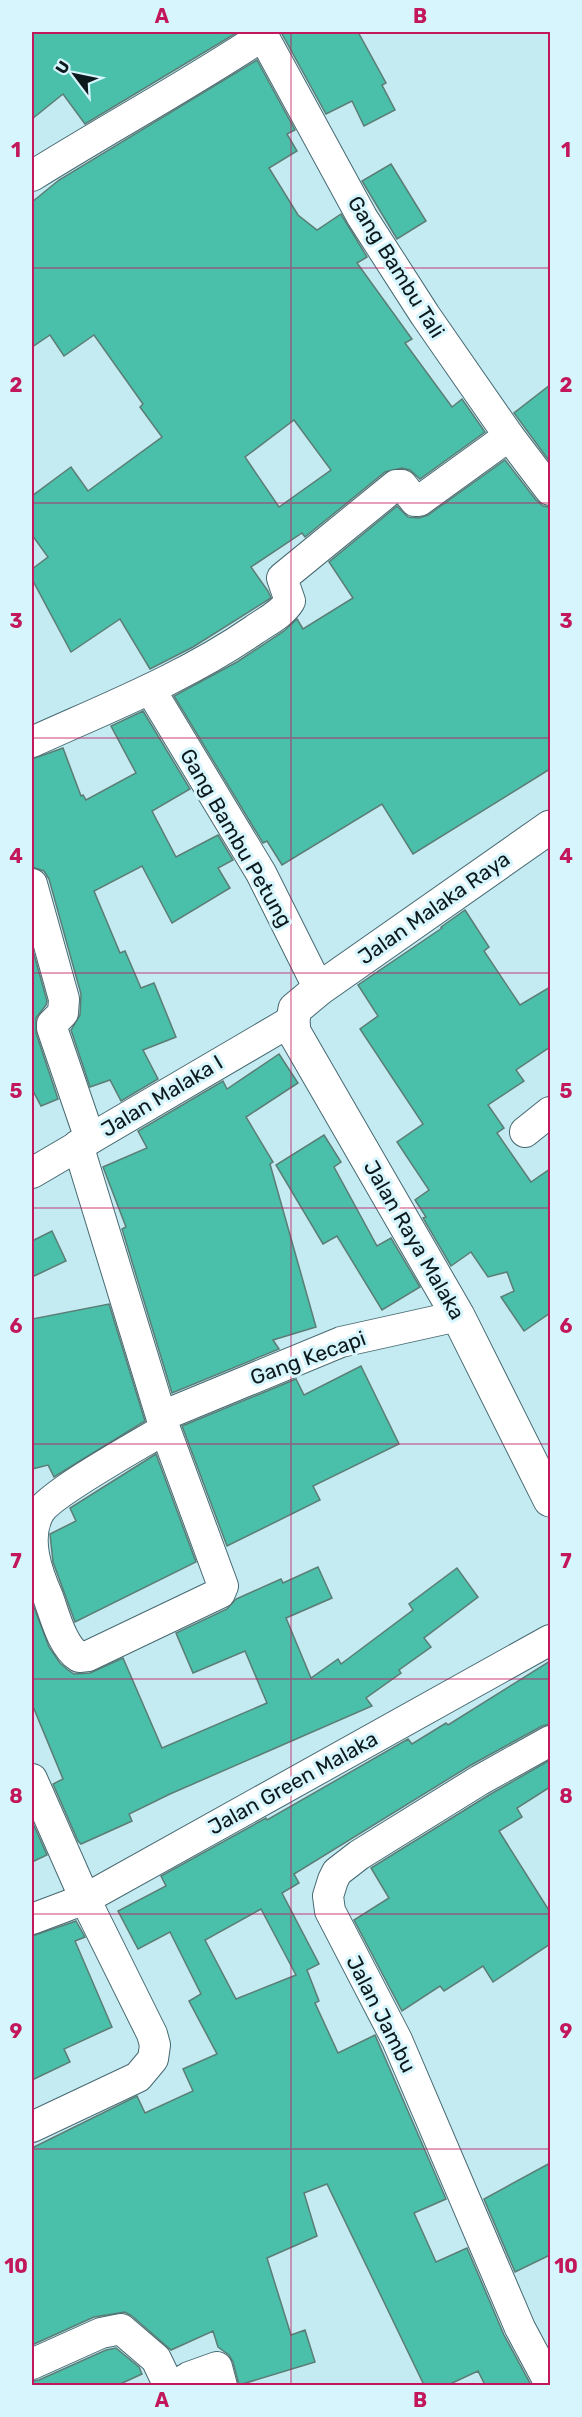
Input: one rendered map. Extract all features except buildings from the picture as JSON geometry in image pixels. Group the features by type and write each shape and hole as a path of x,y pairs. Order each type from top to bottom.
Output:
{"street":[{"path":"32,176 128,116 201,76 263,33"},
{"name":"Gang Bambu Tali","path":"263,33 362,217 425,315 508,436 550,490"},
{"path":"32,742 150,689 220,654 282,611 290,601 282,578 396,485 402,485 415,501 419,501 508,436"},
{"name":"Gang Bambu Petung","path":"150,689 261,873 318,989"},
{"name":"Jalan Malaka Raya","path":"318,989 550,827"},
{"path":"32,884 64,999 63,1012 52,1024 52,1028 164,1422"},
{"path":"293,1020 295,1009 318,989"},
{"name":"Jalan Malaka I","path":"32,1173 293,1020"},
{"name":"Jalan Raya Malaka","path":"293,1020 294,1032 458,1316 550,1500"},
{"path":"525,1132 550,1112"},
{"name":"Gang Kecapi","path":"164,1422 222,1581 222,1590 220,1593 88,1656 80,1657 69,1647 37,1572 33,1542 36,1521 44,1506 164,1422 341,1342 458,1316"},
{"name":"Jalan Green Malaka","path":"32,1919 85,1899 550,1640"},
{"name":"Jalan Jambu","path":"550,1741 480,1780 359,1855 337,1872 328,1896 330,1911 397,2040 520,2328 550,2384"},
{"path":"32,1779 85,1899 152,2034 154,2045 153,2059 138,2077 32,2127"},
{"path":"32,2364 101,2333 121,2329 156,2359 169,2385"},
{"path":"174,2385 217,2367 222,2385"}]}
